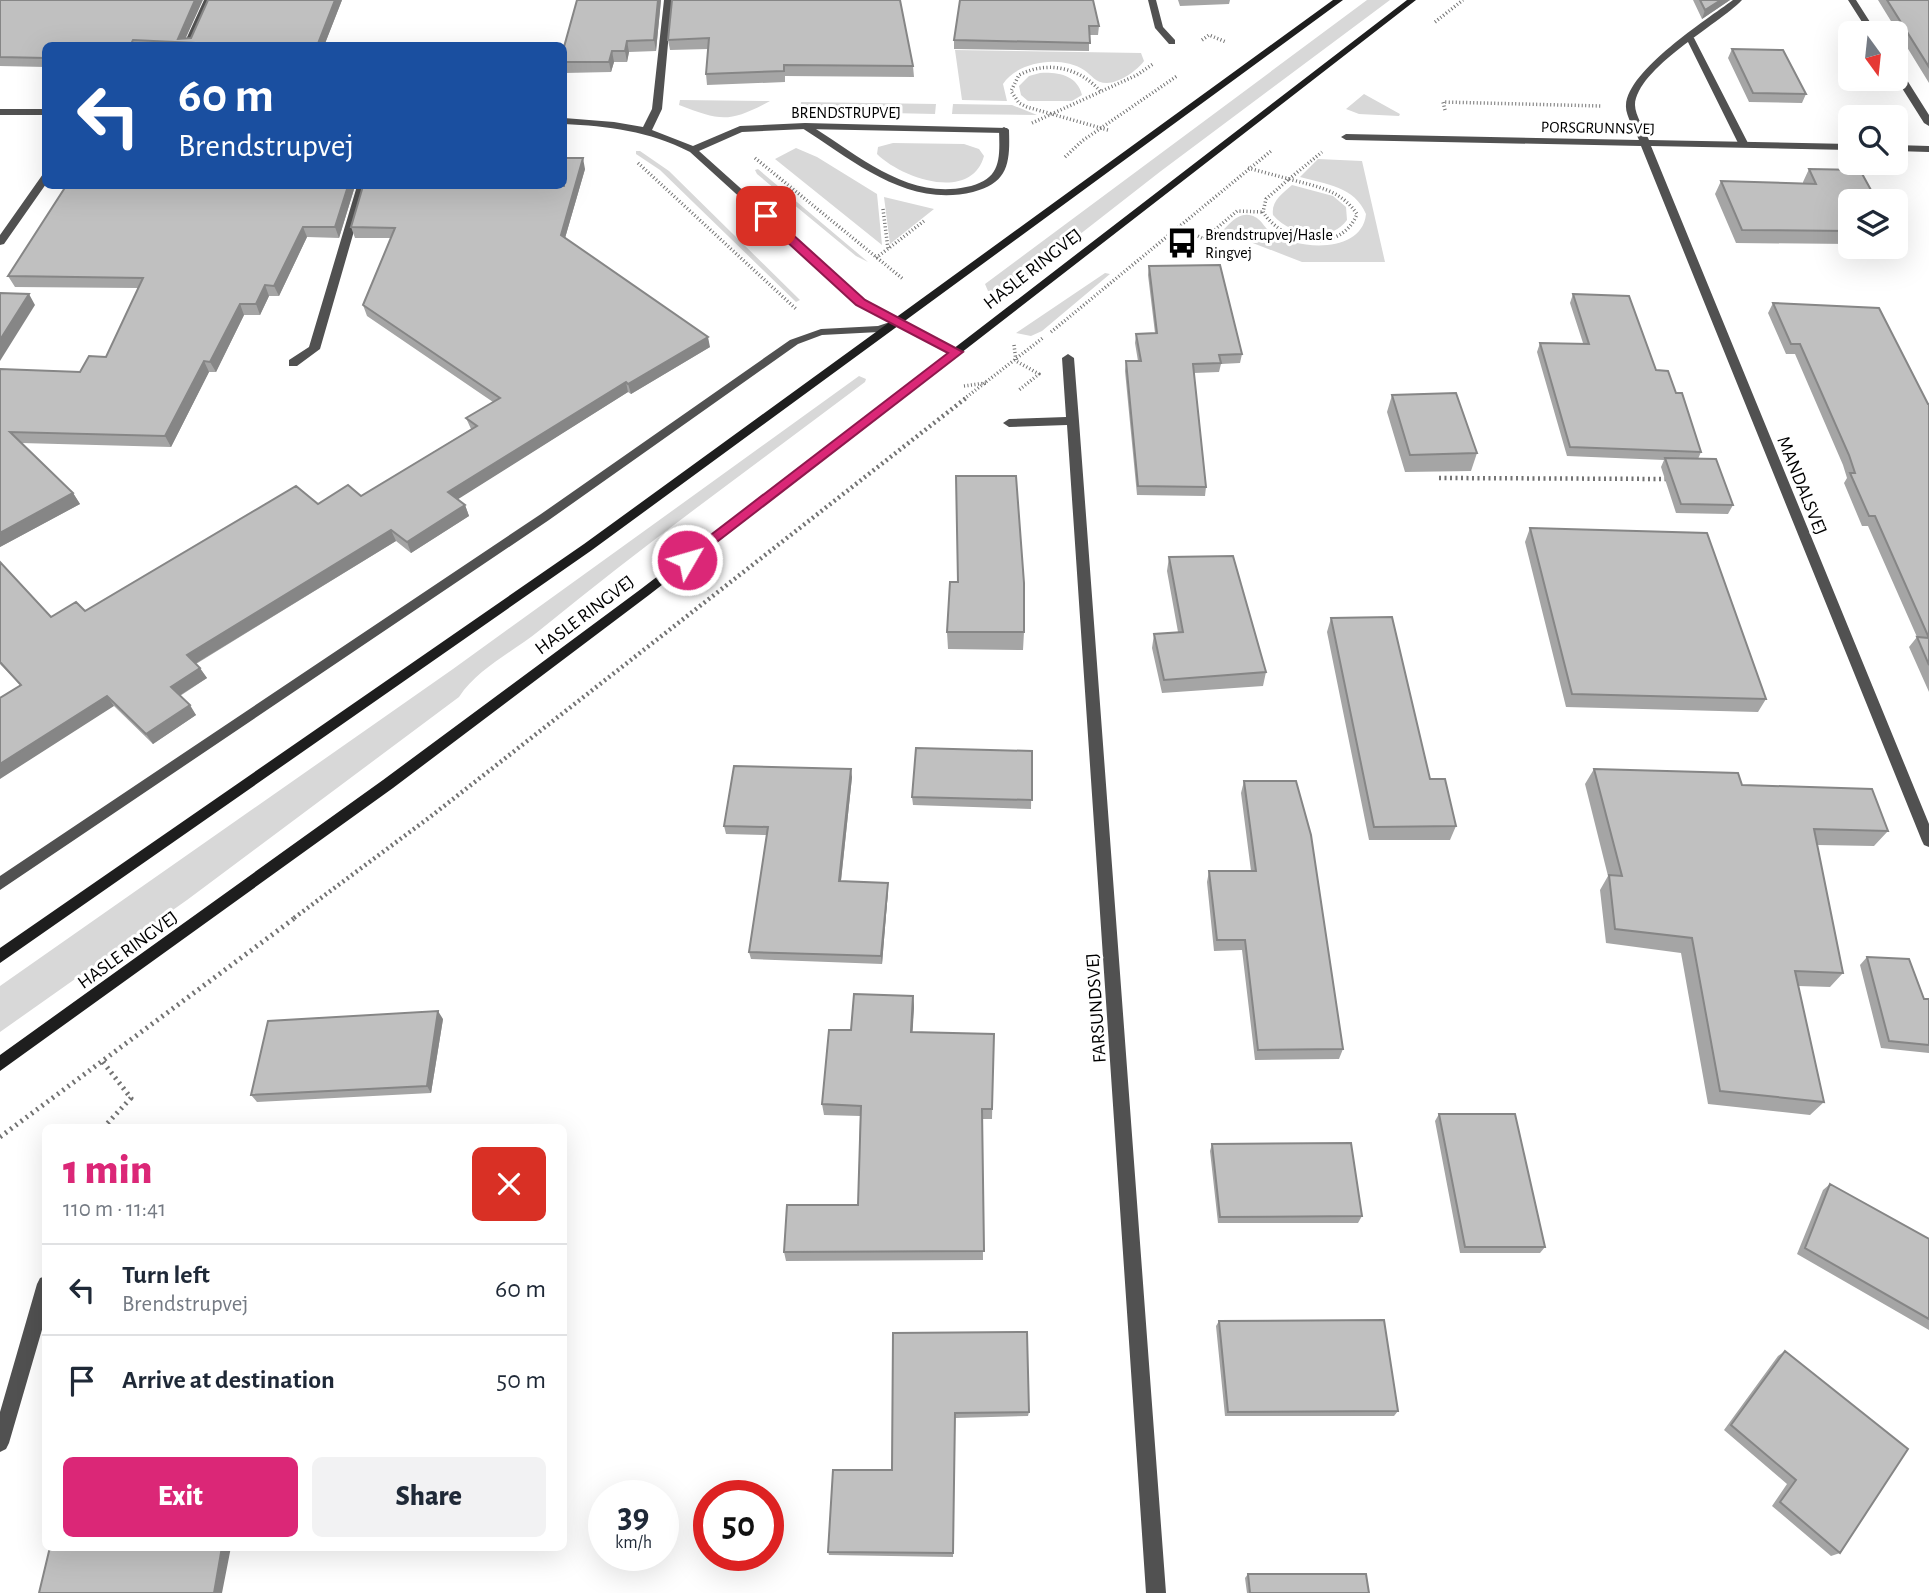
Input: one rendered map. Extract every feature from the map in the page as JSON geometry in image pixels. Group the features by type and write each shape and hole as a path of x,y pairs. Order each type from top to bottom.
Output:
{"main road":[{"name":"HASLE RINGVEJ","path":"0,956 588,547 1339,0"},
{"name":"HASLE RINGVEJ","path":"0,1064 388,784 634,601 1412,0"}],"street":[{"path":"189,42 208,0"},
{"path":"646,131 657,109 668,0"},
{"path":"1152,0 1159,28 1171,42"},
{"path":"1738,0 1690,38 1744,145"},
{"path":"1852,0 1865,21"},
{"name":"MANDALSVEJ","path":"1690,38 1648,72 1631,96 1630,106 1929,841"},
{"path":"1908,89 1929,122"},
{"path":"0,111 42,112"},
{"path":"567,121 608,123 646,131 693,150 861,302 956,352"},
{"path":"805,126 907,187 949,192 977,187 997,176 1005,156 1003,130"},
{"name":"BRENDSTRUPVEJ","path":"693,150 740,129 805,126 1003,130"},
{"name":"PORSGRUNNSVEJ","path":"1346,137 1838,148"},
{"path":"1908,148 1929,149"},
{"path":"0,242 42,182"},
{"path":"293,363 314,349 361,189"},
{"name":"HASLE RINGVEJ","path":"0,884 545,517 794,342 821,332 878,329 899,322"},
{"name":"FARSUNDSVEJ","path":"1068,358 1156,1593"},
{"path":"1009,423 1073,421"},
{"path":"0,1443 42,1298"}],"path":[{"path":"1425,29 1462,0"},
{"path":"1201,41 1209,35 1226,42"},
{"path":"1003,130 1044,120 1137,75 1155,62"},
{"path":"1014,79 1033,69 1060,67 1082,74 1100,91"},
{"path":"1346,137 1318,155 1266,198 1263,212 1265,219 1279,231 1303,239 1331,239 1351,229"},
{"path":"0,1137 103,1062 672,630 988,383 1275,148"},
{"path":"633,159 821,332"},
{"path":"876,258 943,205 949,192"},
{"path":"1179,227 1204,239 1237,211 1263,212"},
{"path":"1439,478 1671,479"},
{"path":"103,1062 131,1098 107,1124"}],"shaded area":[{"path":"1367,0 1390,0 1161,171 1011,288 1000,293 988,291 985,284"},
{"path":"955,50 1141,53 1144,61 1128,75 1107,83 1097,80 1075,65 1040,63 1019,70 1003,84 1007,101 962,100"},
{"path":"1040,73 1066,76 1076,83 1082,95 1072,101 1028,101 1021,95 1019,86 1029,76"},
{"path":"1364,94 1400,114 1399,116 1359,114 1346,109"},
{"path":"680,100 770,101 734,116 715,117 679,105"},
{"path":"801,102 936,104 935,114 800,111"},
{"path":"953,104 1012,105 1037,115 952,114"},
{"path":"893,143 964,144 979,149 984,156 977,170 965,179 935,182 902,171 877,154 878,147"},
{"path":"796,148 817,157 877,194 882,245 775,159"},
{"path":"636,151 669,171 800,300 796,302 660,170 636,154"},
{"path":"1318,159 1362,161 1385,262 1302,262 1222,231 1234,220 1249,215 1257,218 1273,234 1298,243 1328,245 1353,236 1362,227 1366,214 1355,198 1339,188 1300,177"},
{"path":"758,169 868,262 856,256 757,174 755,170"},
{"path":"1292,185 1333,196 1346,207 1347,220 1331,232 1321,234 1289,228 1273,215 1273,210 1278,198"},
{"path":"884,197 934,209 890,244"},
{"path":"1105,273 1110,274 1042,331 1031,336 1016,333"},
{"path":"859,376 866,379 865,382 486,669 459,697 187,900 0,1032 0,986 453,669"}],"building":[{"path":"0,0 195,0 178,39 191,38 208,0 335,0 319,42 42,42 42,58 0,57"},
{"path":"577,0 658,0 654,40 627,41 625,51 612,51 609,62 567,62 565,42"},
{"path":"672,0 900,0 913,66 784,65 784,71 706,74 709,38 668,40"},
{"path":"960,0 1093,0 1099,26 1089,26 1090,43 954,40"},
{"path":"1700,0 1721,0 1705,10"},
{"path":"1887,0 1929,0 1929,67 1908,34 1908,21 1900,21"},
{"path":"1732,49 1783,50 1806,94 1753,93"},
{"path":"567,158 583,158 561,235 708,337 628,384 626,382 448,492 465,505 407,542 391,530 187,655 200,668 171,687 190,705 146,734 107,696 0,764 0,698 21,685 0,662 0,562 51,617 76,602 85,611 296,486 318,504 348,485 361,496 477,426 466,418 500,398 363,305 395,228 351,227 362,189 567,189"},
{"path":"1809,169 1838,170 1838,175 1863,175 1870,189 1838,189 1838,231 1742,230 1721,181 1816,184"},
{"path":"64,189 347,189 335,227 303,227 274,286 265,285 256,304 240,304 210,362 204,361 165,436 10,432 73,493 0,533 0,369 80,372 89,356 106,357 143,278 8,276"},
{"path":"1220,265 1242,354 1219,355 1221,363 1193,364 1206,487 1138,486 1126,361 1141,361 1136,334 1157,333 1149,266"},
{"path":"0,293 29,294 0,340"},
{"path":"1573,294 1629,296 1656,370 1668,371 1676,393 1682,393 1701,452 1570,447 1540,343 1589,344"},
{"path":"1773,303 1879,308 1929,404 1929,638 1875,516 1869,516 1850,473 1855,473 1849,455 1800,344 1791,344"},
{"path":"1456,393 1477,453 1410,455 1392,395"},
{"path":"1665,458 1716,459 1733,505 1681,504"},
{"path":"956,476 1016,476 1024,583 1024,632 947,632 950,582 958,582"},
{"path":"1530,528 1707,533 1766,699 1572,694"},
{"path":"1233,556 1266,672 1164,680 1154,634 1183,632 1169,557"},
{"path":"1392,617 1430,779 1445,779 1456,826 1374,827 1331,618"},
{"path":"1917,637 1929,638 1929,665"},
{"path":"916,748 1032,751 1032,800 912,797"},
{"path":"734,766 851,769 839,881 888,883 881,956 749,952 768,827 724,826"},
{"path":"1594,769 1738,773 1742,785 1872,789 1888,831 1814,829 1843,973 1795,971 1824,1102 1720,1091 1692,938 1615,929 1609,875 1622,876"},
{"path":"1244,781 1296,781 1311,835 1343,1049 1258,1050 1245,940 1217,940 1209,871 1256,871"},
{"path":"1867,957 1909,959 1924,999 1929,999 1929,1045 1889,1041"},
{"path":"854,994 913,996 911,1032 994,1034 992,1109 982,1109 984,1251 784,1252 787,1205 858,1205 861,1106 822,1104 829,1030 851,1030"},
{"path":"438,1011 427,1086 251,1095 268,1021"},
{"path":"1439,1114 1515,1114 1545,1247 1465,1247"},
{"path":"1351,1143 1362,1216 1220,1217 1212,1144"},
{"path":"1830,1184 1929,1239 1929,1319 1805,1248"},
{"path":"1384,1320 1398,1411 1228,1412 1219,1321"},
{"path":"1027,1332 1029,1412 955,1413 953,1553 828,1552 833,1470 892,1470 893,1333"},
{"path":"1785,1351 1908,1449 1840,1553 1780,1502 1796,1480 1731,1425"},
{"path":"49,1551 221,1551 214,1593 39,1593"},
{"path":"1248,1574 1366,1574 1369,1593 1250,1593"}],"place":[{"name":"Brendstrupvej/Hasle Ringvej","path":"1182,243"}],"route":[{"path":"687,560 956,352 861,302 766,216"}]}
